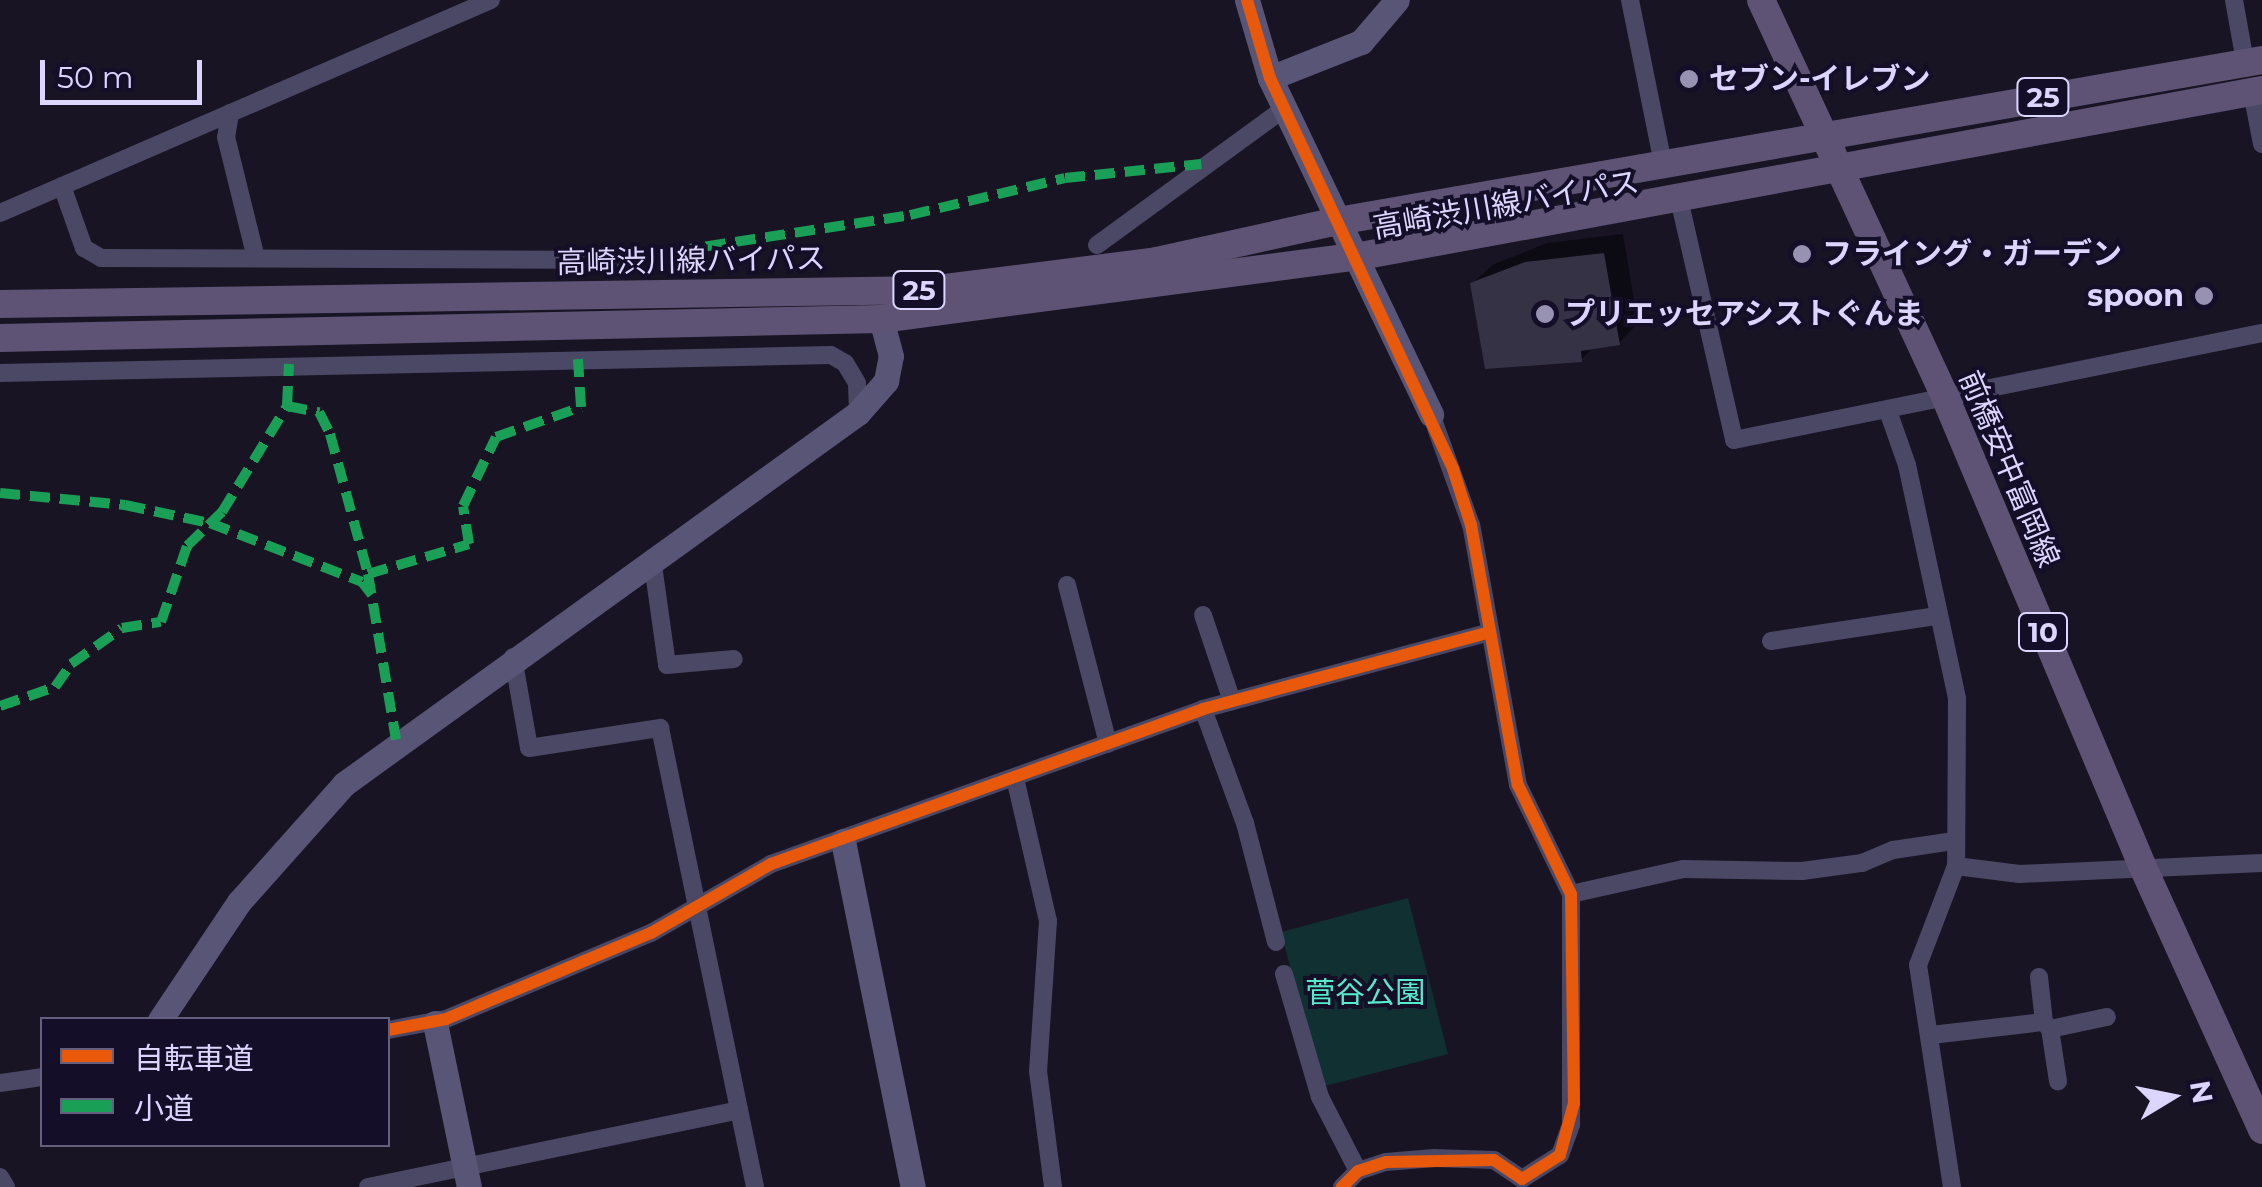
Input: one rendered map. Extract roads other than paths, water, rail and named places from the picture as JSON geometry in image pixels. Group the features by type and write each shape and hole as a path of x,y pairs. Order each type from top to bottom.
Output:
{"main road":[{"name":"前橋安中富岡線","path":"1761,0 1946,399 2142,865 2262,1130"},
{"name":"高崎渋川線バイパス","path":"0,304 930,290 1157,261 1338,221 1664,168 1824,134 2254,61"},
{"name":"高崎渋川線バイパス","path":"0,338 880,319 1355,258 2257,91"}],"street":[{"path":"0,213 491,0"},
{"path":"1247,0 1270,78 1430,414 1470,525 1518,785 1571,894 1571,1126 1560,1155 1520,1183 1494,1160 1402,1160 1358,1171 1342,1187"},
{"path":"1270,78 1361,42 1397,0"},
{"path":"1630,0 1664,168"},
{"path":"2234,0 2254,61"},
{"path":"2257,91 2262,144"},
{"path":"1097,246 1286,108"},
{"path":"230,113 226,137 255,254"},
{"path":"62,186 90,254 617,260"},
{"path":"1679,199 1734,440 2262,332"},
{"path":"162,1017 197,958 302,824 396,740 858,413 886,380 891,356 880,319"},
{"path":"0,372 830,355 845,362 857,383 858,413"},
{"path":"1888,411 1907,465 1936,616 1957,699 1956,866 1918,965 1952,1187"},
{"path":"652,558 667,665 734,658"},
{"path":"1066,584 1108,744"},
{"path":"1203,615 1232,701"},
{"path":"1771,640 1936,616"},
{"path":"390,1030 435,1023 652,933 771,864 1203,709 1490,632"},
{"path":"512,657 529,748 660,728 755,1187"},
{"path":"1203,709 1245,823 1276,942"},
{"path":"1016,778 1048,921 1038,1071 1053,1187"},
{"path":"1571,894 1683,870 1847,865 1954,840"},
{"path":"843,841 913,1187"},
{"path":"1956,866 2019,874 2142,865 2262,863"},
{"path":"1284,974 1320,1097 1358,1171"},
{"path":"2039,976 2058,1081"},
{"path":"1931,1035 2107,1017"},
{"path":"435,1023 467,1177"},
{"path":"0,1083 40,1077"},
{"path":"368,1187 467,1177 739,1110"},
{"path":"0,1178 6,1187"}],"place":[{"name":"セブン-イレブン","path":"1689,79"},
{"name":"フライング・ガーデン","path":"1802,254"},
{"name":"spoon","path":"2204,296"},
{"name":"プリエッセアシストぐんま","path":"1545,314"}],"park label":[{"name":"菅谷公園","path":"1365,993"}]}
